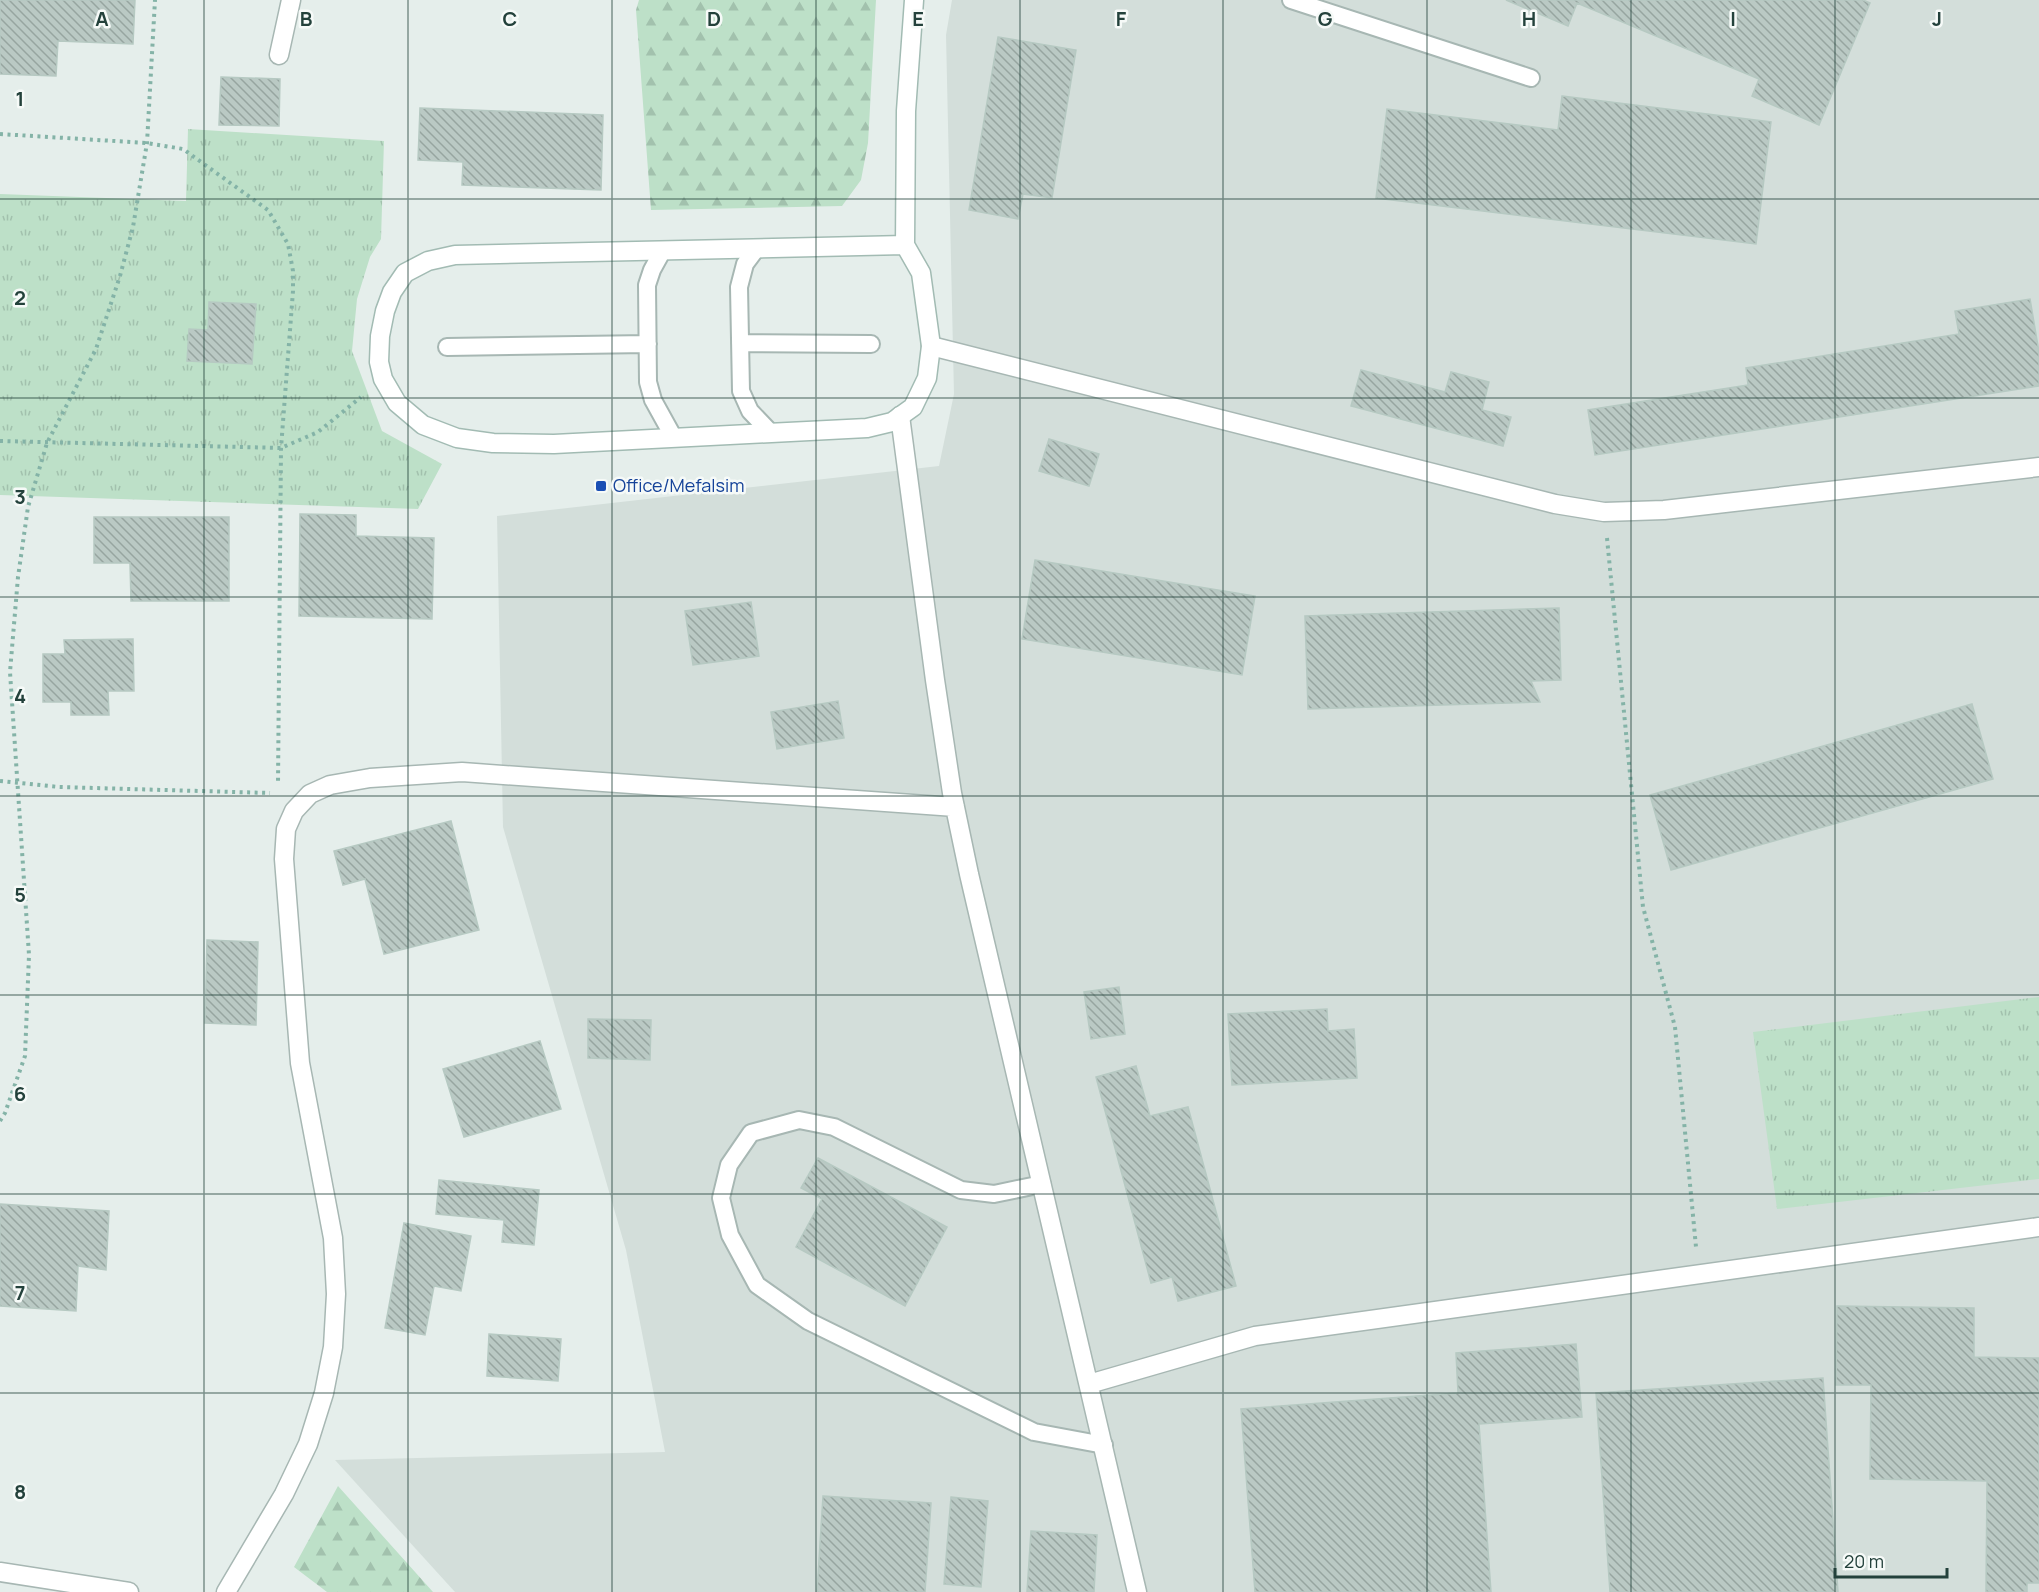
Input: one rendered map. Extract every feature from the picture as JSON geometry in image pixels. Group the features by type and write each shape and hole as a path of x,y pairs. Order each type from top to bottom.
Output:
{"street":[{"path":"279,56 291,0"},
{"path":"905,245 455,255 428,261 405,273 392,292 380,336 379,362 383,379 397,403 423,425 457,438 493,442 554,444 674,438 867,428 892,422 913,406 927,378 931,346 921,273 905,245 906,111 914,0"},
{"path":"931,346 1555,504 1604,512 1664,510 2039,467"},
{"path":"900,416 934,680 955,807 1137,1592"},
{"path":"226,1592 284,1494 308,1444 324,1393 333,1347 336,1294 333,1238 300,1063 284,859 286,829 294,811 310,794 330,784 370,778 462,772 955,807"},
{"path":"1089,1384 1255,1336 2039,1227"},
{"path":"0,1572 129,1592"}],"lane":[{"path":"1291,0 1531,78"},
{"path":"757,248 745,264 739,287 741,391 750,411 771,433"},
{"path":"663,250 647,285 648,382 653,400 674,438"},
{"path":"740,343 871,344"},
{"path":"447,346 648,344"},
{"path":"1042,1184 994,1194 961,1190 834,1126 799,1120 751,1134 729,1165 721,1198 730,1235 757,1285 808,1321 1034,1432 1104,1445"}],"path":[{"path":"0,1121 6,1113 25,1056 29,955 9,672 18,577 28,507 47,442 96,349 133,227 147,143 155,0"},
{"path":"0,134 147,143 183,149 268,210 288,244 293,271 281,448 278,794 59,787 0,781"},
{"path":"0,441 281,448 318,432 383,379"},
{"path":"1604,512 1643,907 1675,1027 1699,1275"}],"shaded area":[{"path":"952,0 2039,0 2039,1592 455,1592 335,1460 665,1452 626,1250 503,827 497,516 939,466 954,394 946,35"}],"green space":[{"path":"639,0 876,0 868,143 861,180 842,206 651,210 636,10"},
{"path":"188,129 384,141 381,239 370,257 357,299 352,351 382,431 442,464 418,509 0,495 0,194 186,201"},
{"path":"2039,997 2039,1179 1777,1209 1753,1032"},
{"path":"338,1486 433,1592 327,1592 294,1567"}],"building":[{"path":"0,0 135,0 133,44 58,41 56,76 0,74"},
{"path":"1506,0 1863,0 1870,3 1819,125 1752,96 1759,79 1577,3 1568,26"},
{"path":"998,37 1076,50 1052,198 1023,194 1018,219 969,210"},
{"path":"221,77 280,79 279,126 219,125"},
{"path":"1562,96 1771,122 1756,244 1376,198 1387,109 1558,130"},
{"path":"420,108 603,115 601,190 462,185 463,162 418,160"},
{"path":"2030,299 2039,352 2039,386 1595,455 1588,410 1748,385 1746,368 1959,334 1955,311"},
{"path":"209,302 256,304 252,364 187,361 189,329 208,330"},
{"path":"1361,370 1445,392 1451,372 1489,382 1482,410 1511,417 1503,446 1351,406"},
{"path":"1049,439 1099,454 1089,486 1039,471"},
{"path":"300,514 356,515 356,536 434,538 432,619 299,616"},
{"path":"94,517 229,517 229,601 131,601 130,563 94,563"},
{"path":"1035,560 1255,596 1242,675 1022,639"},
{"path":"751,602 759,656 693,665 685,611"},
{"path":"1559,608 1561,680 1531,681 1540,702 1308,709 1305,616"},
{"path":"133,639 134,691 108,691 109,715 71,715 71,702 43,702 43,654 65,654 64,640"},
{"path":"838,701 844,738 777,749 771,712"},
{"path":"1972,704 1993,779 1671,870 1650,795"},
{"path":"451,821 479,930 384,954 365,879 343,885 334,851"},
{"path":"207,940 258,942 256,1025 205,1023"},
{"path":"1119,987 1125,1034 1091,1039 1084,992"},
{"path":"1327,1009 1328,1031 1354,1029 1357,1078 1232,1085 1228,1014"},
{"path":"588,1019 651,1020 650,1060 588,1058"},
{"path":"540,1041 561,1109 464,1137 443,1069"},
{"path":"1136,1066 1150,1116 1188,1107 1236,1286 1178,1301 1172,1277 1151,1283 1096,1077"},
{"path":"818,1158 947,1227 905,1306 796,1247 822,1199 801,1188"},
{"path":"439,1180 539,1190 534,1245 502,1242 504,1220 436,1214"},
{"path":"0,1204 109,1211 106,1270 78,1266 76,1311 0,1306"},
{"path":"404,1223 471,1236 461,1291 434,1286 425,1335 385,1328"},
{"path":"1837,1306 1974,1308 1974,1357 2039,1358 2039,1583 2027,1583 2027,1592 1986,1592 1987,1481 1870,1479 1871,1385 1836,1385"},
{"path":"489,1334 561,1339 558,1381 487,1376"},
{"path":"1576,1344 1582,1417 1479,1424 1491,1592 1255,1592 1241,1409 1458,1393 1456,1353"},
{"path":"1823,1378 1838,1592 1610,1592 1596,1393"},
{"path":"823,1496 931,1503 925,1592 817,1592"},
{"path":"951,1497 988,1501 981,1587 944,1584"},
{"path":"1031,1531 1097,1535 1094,1592 1027,1592"}],"place":[{"name":"Office/Mefalsim","path":"601,486"}]}
